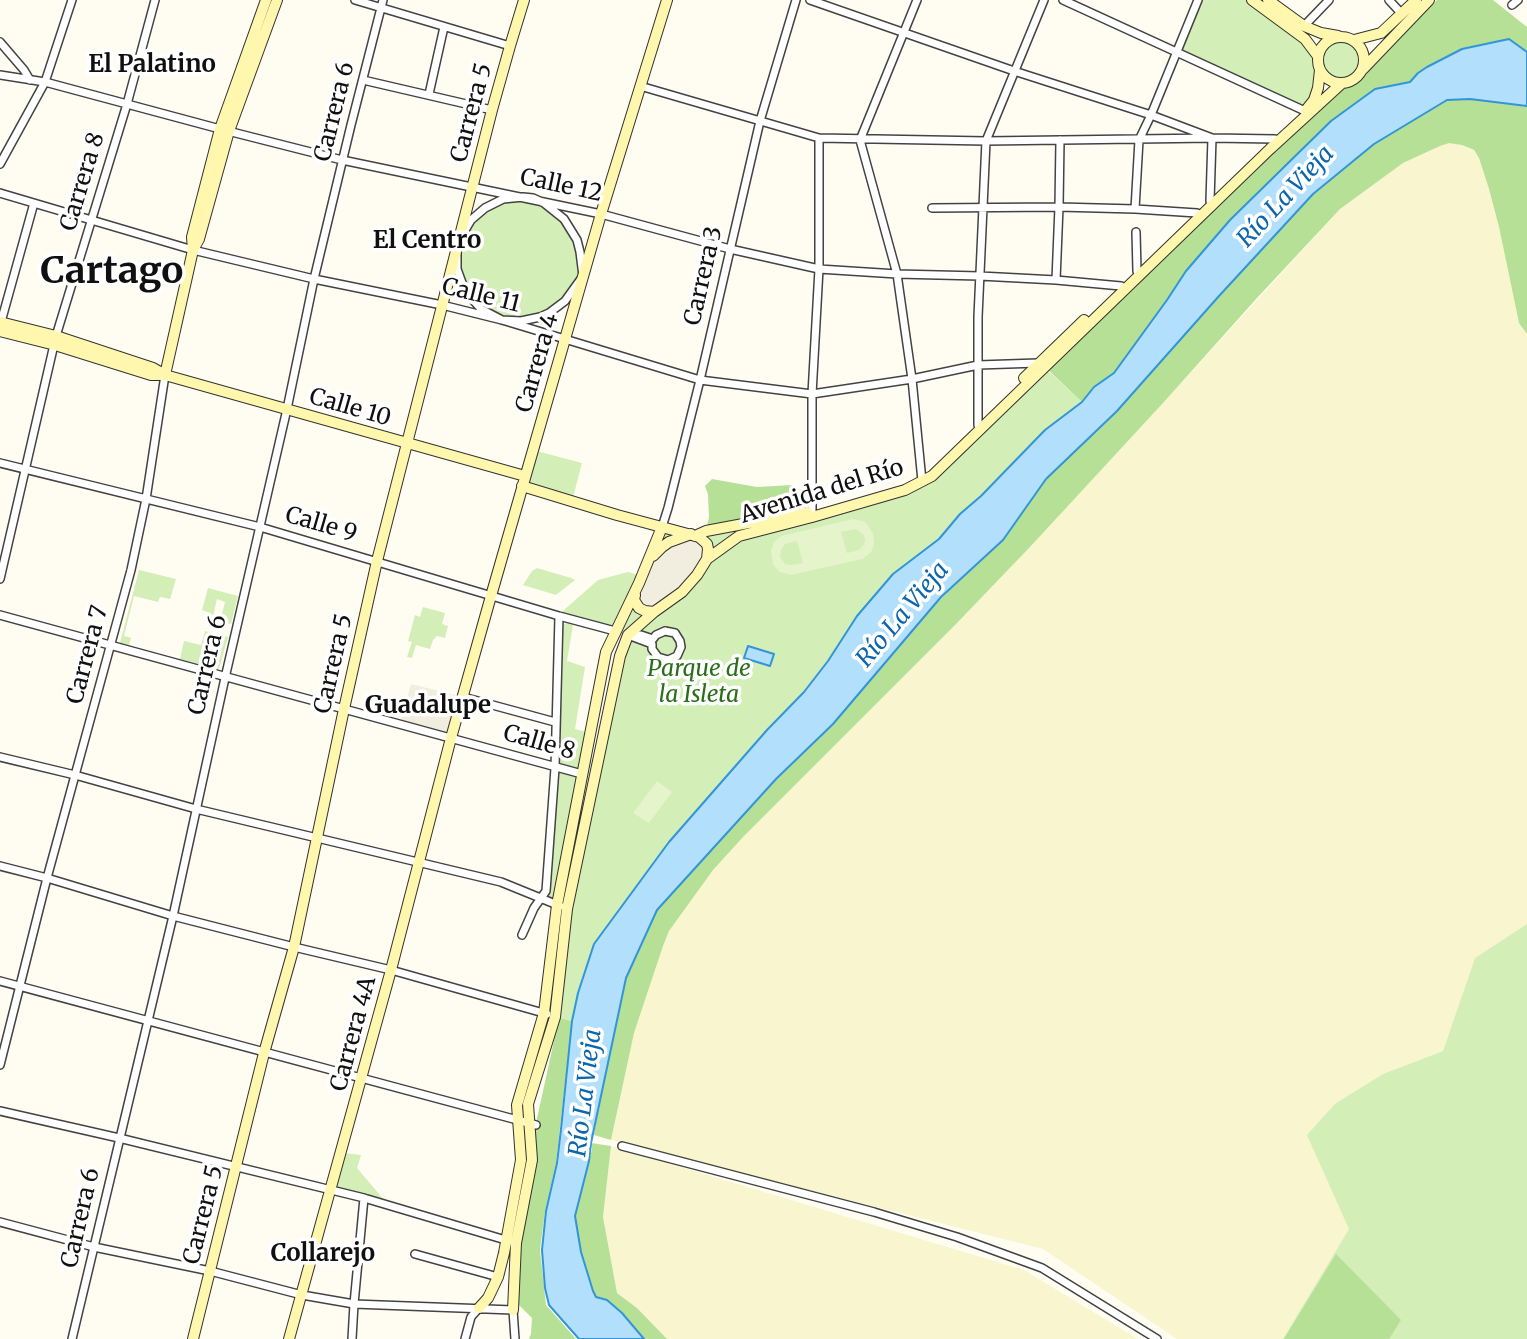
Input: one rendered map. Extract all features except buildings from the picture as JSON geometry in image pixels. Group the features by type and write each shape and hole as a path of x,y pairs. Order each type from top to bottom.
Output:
{"main road":[{"name":"Carrera 7","path":"165,375 193,250 192,237 265,0"},
{"name":"Carrera 7","path":"225,130 277,0"},
{"name":"Carrera 5","path":"193,1339 264,1053 294,947 377,561 492,110 524,0"},
{"name":"Carrera 4","path":"451,738 564,340 667,0"},
{"path":"1252,0 1305,39 1317,56 1320,70 1328,79 1342,83 1355,78 1429,0"},
{"path":"1268,0 1304,26 1321,33 1354,40 1381,33 1416,0"},
{"path":"1317,56 1326,42 1338,36"},
{"path":"1354,40 1363,53 1363,69"},
{"name":"Avenida del Río","path":"562,907 620,656 628,635 682,592 707,559 739,536 892,494 909,488 931,473 1038,363 1305,111 1314,100 1320,70"},
{"name":"Avenida del Río","path":"479,1308 488,1298 511,1242 532,1160 527,1122 528,1104 550,1015 562,907 582,774 606,652 655,553 669,542 706,531 812,511 908,486 932,476 1270,149 1342,83"},
{"name":"Calle 10","path":"0,322 151,376 165,375 406,444 693,535"},
{"name":"Calle 10","path":"0,331 56,341"},
{"name":"Carrera 3","path":"649,560 662,527"},
{"path":"693,535 707,544 707,559"},
{"name":"Avenida del Río","path":"638,589 649,560"},
{"path":"638,589 634,600 639,608 654,612"},
{"name":"Calle 9","path":"615,631 628,635"},
{"name":"Carrera 4A","path":"289,1339 420,863 451,738"},
{"name":"Avenida del Río","path":"511,1242 513,1311"}],"street":[{"path":"0,164 45,82 72,0"},
{"name":"Carrera 8","path":"0,579 56,341 127,104 155,0"},
{"path":"355,0 382,4 444,27 510,46"},
{"name":"Carrera 3","path":"662,527 700,380 760,121 796,0"},
{"path":"810,0 1212,138"},
{"path":"917,0 860,140 897,274 912,379 922,480"},
{"path":"978,425 980,276 986,141 1044,0"},
{"path":"1063,0 1305,111"},
{"path":"1135,209 1139,140 1198,0"},
{"path":"1304,26 1329,0"},
{"path":"1389,0 1402,14"},
{"name":"Carrera 6","path":"72,1339 173,916 314,279 382,4"},
{"path":"429,94 444,27"},
{"path":"0,42 30,80"},
{"name":"Calle 12","path":"0,75 45,82 342,160 533,198 819,269 1056,280 1121,286"},
{"path":"363,80 492,110"},
{"path":"640,86 819,138 986,141 1275,139"},
{"path":"812,511 812,394 819,269 819,138"},
{"path":"1210,201 1212,138"},
{"path":"1056,280 1060,140"},
{"name":"Calle 11","path":"0,193 193,250 502,320 700,380 812,394 912,379 978,365 1038,363"},
{"path":"533,198 555,211 572,230 580,252 583,276 565,301 549,313 521,321 502,320 481,309 465,291 457,268 457,244 471,220 485,208 503,200 533,198"},
{"path":"0,322 34,203"},
{"path":"932,208 1059,207 1197,213"},
{"path":"1136,232 1137,271"},
{"name":"Carrera 7","path":"0,1065 47,878 131,569 146,499 165,375"},
{"name":"Calle 9","path":"0,463 260,527 615,631"},
{"name":"Calle 8","path":"0,615 582,774"},
{"path":"522,935 534,908 546,891 555,768 559,616"},
{"name":"Calle 9","path":"628,635 652,642"},
{"path":"463,697 555,722"},
{"path":"0,757 196,809 501,882 562,907"},
{"path":"0,866 173,916 391,970 550,1015"},
{"path":"0,981 527,1122"},
{"path":"0,1111 331,1189 511,1242"},
{"path":"622,1146 874,1212 957,1237 1042,1268 1157,1339"},
{"path":"352,1339 364,1198"},
{"path":"0,1222 94,1247 210,1271 302,1295 354,1304 513,1311 515,1339"},
{"path":"415,1254 498,1277"},
{"path":"465,1339 471,1317 479,1308"}],"shaded area":[{"path":"1449,142 1474,151 1479,158 1499,227 1519,323 1527,334 1527,924 1475,958 1443,1051 1383,1074 1336,1103 1349,1229 1284,1339 1177,1339 1043,1249 611,1140 634,1033 663,946 669,931 713,870 1030,547 1340,209 1403,163"},
{"path":"691,534 707,544 697,575 648,612 635,596 655,553"},
{"path":"411,684 463,697 451,738 400,724"},
{"path":"611,1146 1024,1270 1138,1339 667,1339 637,1308 617,1293 603,1217"}],"green space":[{"path":"1198,0 1252,0 1319,53 1323,45 1338,36 1354,40 1361,48 1363,69 1355,78 1344,83 1333,81 1324,75 1305,111 1177,51"},
{"path":"1437,0 1493,0 1527,27 1527,53 1462,49 1427,67 1410,82 1375,89 1333,119 1230,220 1186,271 1114,373 1094,387 1082,402 1045,367 1306,117 1361,76"},
{"path":"1470,99 1527,106 1527,334 1519,323 1499,227 1479,158 1474,150 1449,143 1440,146 1403,163 1340,209 1030,547 713,870 669,931 663,946 634,1033 611,1140 594,1135 626,977 657,910 776,779 833,724 941,597 1003,540 1046,479 1117,411 1313,194 1374,144 1447,100"},
{"path":"533,198 572,230 583,276 557,307 521,321 491,315 465,291 457,257 466,228 494,203"},
{"name":"Parque de la Isleta","path":"1044,367 1082,402 1045,430 960,514 939,539 893,574 857,616 804,692 669,842 594,944 572,1021 555,1017 567,909 628,635 559,616 598,580 628,572 642,576 662,527 695,536 819,509 932,476"},
{"path":"533,450 582,463 572,501 522,486"},
{"path":"712,479 757,487 793,485 800,490 812,511 706,531 709,517 705,486"},
{"path":"853,519 867,524 873,533 874,543 871,552 863,559 790,575 780,572 773,565 771,551 774,542 781,536","holes":["856,529 863,534 864,544 859,550 847,553 841,532","797,541 803,563 785,564 780,557 781,550 785,544"]},
{"path":"537,568 575,580 556,595 523,585"},
{"path":"139,570 176,579 170,599 160,597 158,602 134,596 124,636 131,638 129,645 120,643"},
{"path":"208,588 238,596 231,624 220,622 225,602 217,599 211,624 207,623 210,613 202,610"},
{"path":"423,607 445,613 442,624 448,626 445,638 437,636 430,649 416,645 412,658 407,657 412,642 408,641 415,615 420,617"},
{"path":"566,623 573,625 567,661 585,667 575,729 590,733 557,905 541,899 546,891 558,628"},
{"path":"205,631 228,637 219,669 180,659 184,641 201,645"},
{"path":"657,781 672,792 649,823 633,813"},
{"path":"1527,924 1527,1339 1283,1339 1349,1229 1307,1135 1336,1103 1383,1074 1443,1051 1475,958"},
{"path":"559,1018 572,1021 556,1163 545,1211 540,1250 546,1305 576,1339 529,1339 532,1318 518,1304 518,1245 533,1177 536,1123"},
{"path":"591,1143 611,1146 603,1217 617,1293 637,1308 667,1339 644,1339 622,1313 607,1300 596,1297 593,1291 581,1252 575,1216 592,1149"},
{"path":"344,1153 361,1155 357,1168 385,1201 333,1188"},
{"path":"1336,1254 1401,1320 1389,1339 1284,1339"}],"water":[{"name":"Río La Vieja","path":"1509,39 1527,52 1527,106 1470,99 1447,100 1374,144 1313,194 1117,411 1046,479 1003,540 941,597 833,724 776,779 657,910 626,978 589,1161 575,1216 581,1252 596,1297 607,1300 622,1313 644,1339 579,1339 549,1305 542,1250 546,1211 557,1163 572,1021 594,944 669,842 804,692 857,616 893,574 939,539 960,514 1045,430 1114,373 1186,271 1230,220 1331,121 1375,89 1410,82 1427,67 1462,49"},
{"path":"748,646 774,654 770,666 744,658"}],"district":[{"name":"El Palatino","path":"152,65"},
{"name":"El Centro","path":"427,241"},
{"name":"Cartago","path":"112,273"},
{"name":"Guadalupe","path":"428,706"},
{"name":"Collarejo","path":"323,1254"}]}
